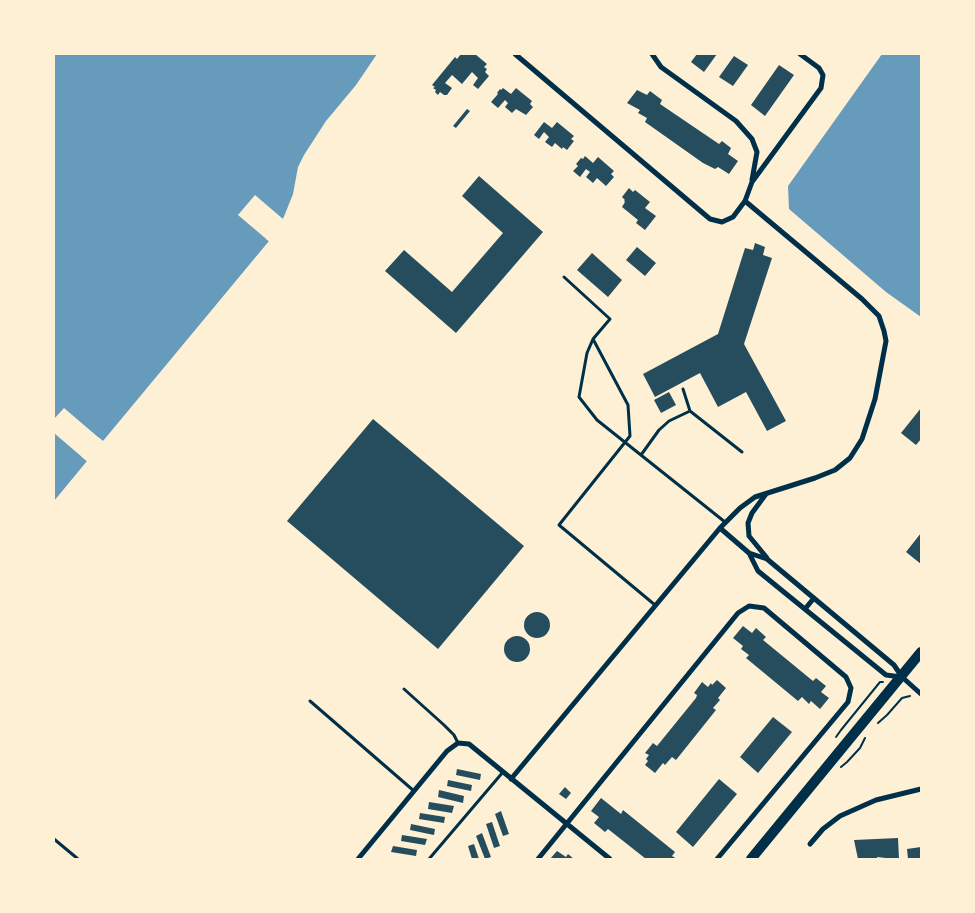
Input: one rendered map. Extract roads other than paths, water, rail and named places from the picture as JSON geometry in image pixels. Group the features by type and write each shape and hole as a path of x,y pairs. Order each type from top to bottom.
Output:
{"main road":[{"path":"751,859 921,652"}],"street":[{"path":"514,54 710,219 722,222 733,217 745,201 752,182 757,152 752,139 736,121 661,66 652,54"},
{"path":"752,182 822,88 823,75 819,68 800,54"},
{"path":"511,779 720,528 740,508 755,497 835,470 850,458 862,439 875,399 886,342 879,316 862,299 745,201"},
{"path":"766,494 752,513 748,523 749,536 767,559 894,665 902,677 921,694"},
{"path":"720,528 749,553 767,559"},
{"path":"749,553 758,572 886,675 902,677"},
{"path":"805,609 814,598"},
{"path":"538,859 738,613 749,606 764,608 846,677 850,688 848,702 717,859"},
{"path":"856,651 865,641"},
{"path":"358,859 447,751 458,742 469,744 610,859"},
{"path":"810,844 823,829 848,812 876,800 921,789"}],"lane":[{"path":"564,277 610,319 593,340 587,353 579,397 597,420 726,522"},
{"path":"593,340 628,405 630,436 559,524 656,605"},
{"path":"682,389 690,411 742,452"},
{"path":"641,455 659,430 669,421 690,411"},
{"path":"404,689 444,725 458,742"},
{"path":"310,701 414,791"},
{"path":"429,859 503,772"},
{"path":"54,839 78,859"}],"water":[{"path":"54,54 386,54 325,129 305,161 298,192 283,219 266,239 269,241 103,441 98,437 82,457 87,461 54,501"},
{"path":"882,54 921,54 921,317 886,292 789,209 788,186"}]}
